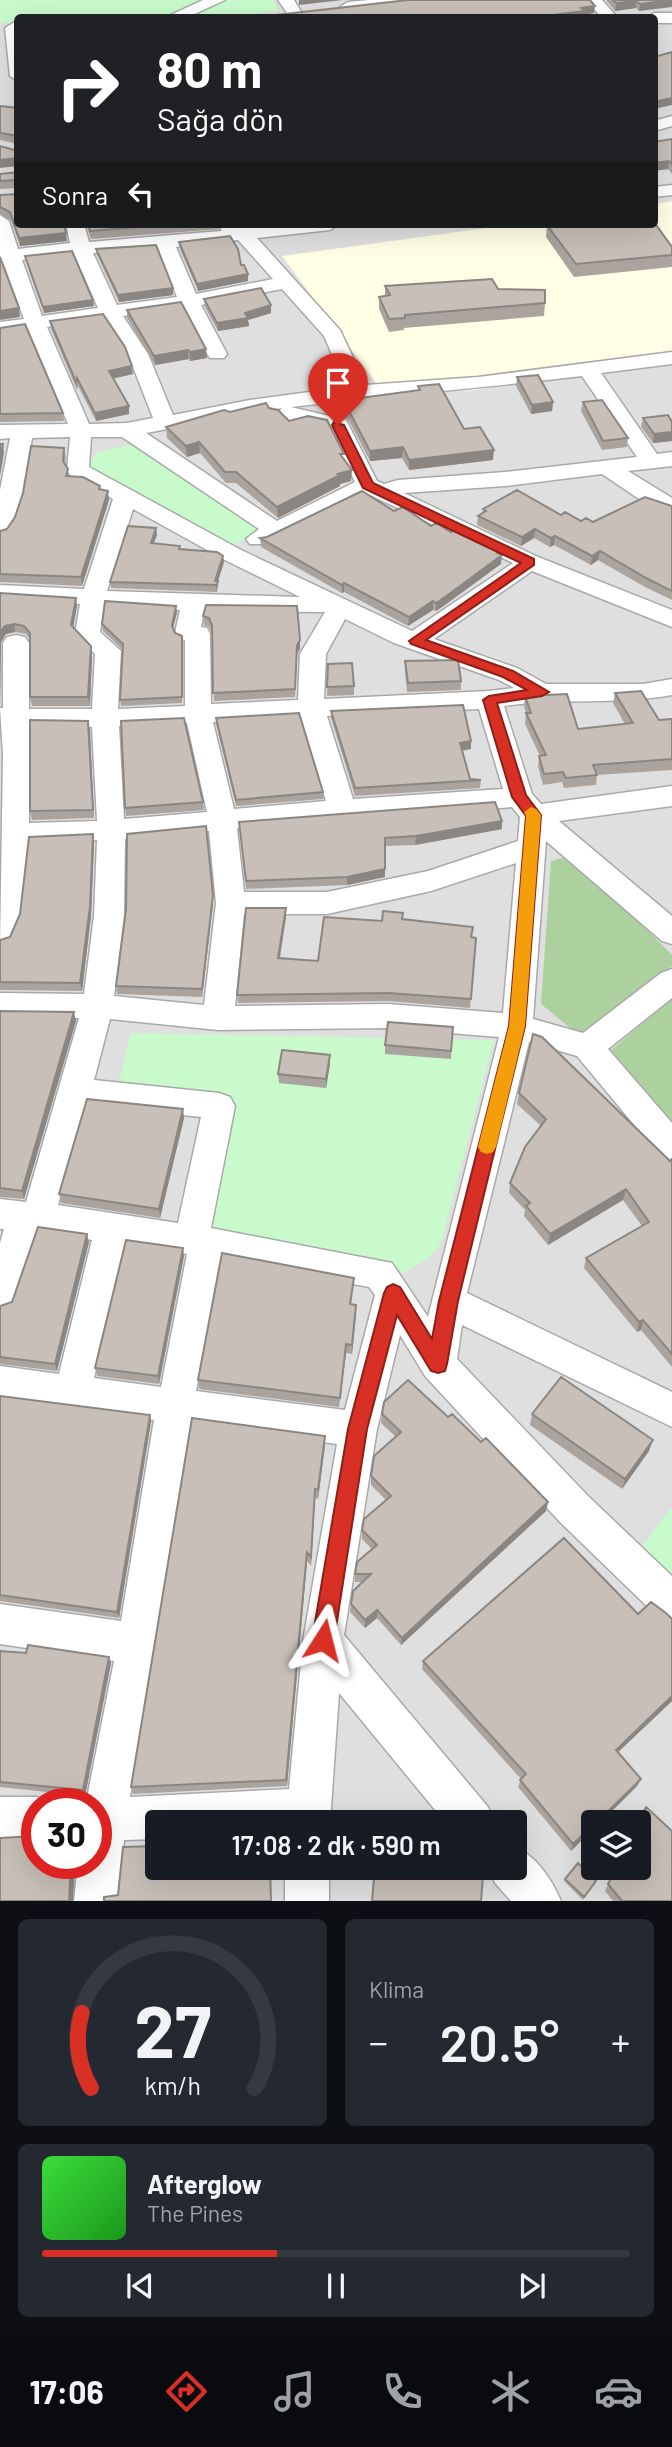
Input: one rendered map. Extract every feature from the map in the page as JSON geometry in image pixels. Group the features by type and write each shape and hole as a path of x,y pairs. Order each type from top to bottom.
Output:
{"street":[{"path":"181,14 217,0"},
{"path":"332,9 401,0"},
{"path":"594,0 607,14"},
{"path":"275,14 295,8"},
{"path":"10,28 14,52"},
{"path":"0,220 4,257 21,289 81,430 78,470 233,555 415,641 508,674 542,692"},
{"path":"76,228 81,248 110,313 138,354 165,421"},
{"path":"225,228 243,233 333,334 359,392"},
{"path":"4,257 81,248 165,243 291,228"},
{"path":"165,243 189,301 216,354"},
{"path":"0,328 189,301 286,282"},
{"path":"0,292 21,289"},
{"path":"0,530 9,502 11,432 127,429 250,406 359,392 478,383 672,358"},
{"path":"588,369 662,460"},
{"path":"250,406 338,425 374,488 530,562 672,620"},
{"path":"127,429 274,529"},
{"path":"233,555 274,529 374,488 505,479 662,460"},
{"path":"607,467 653,498 672,506"},
{"path":"0,1298 21,1216 75,1091 98,1006 109,916 111,830 105,718 108,651 87,634 93,598 125,498"},
{"path":"415,641 530,562"},
{"path":"0,592 194,603 341,605"},
{"path":"194,603 187,633 198,634 198,712 222,819 231,903 218,1017"},
{"path":"341,605 313,654 312,707 342,809"},
{"path":"0,937 9,901 7,717 16,643"},
{"path":"7,717 105,718 489,700 542,692 643,692 672,687"},
{"path":"438,1364 448,1301 517,1026 532,847 526,806 489,700"},
{"path":"8,834 111,830 342,809 526,806 672,796"},
{"path":"526,806 672,933"},
{"path":"231,903 327,903 431,881 532,847"},
{"path":"588,1047 672,981"},
{"path":"0,1005 98,1006 218,1017 388,1016 517,1026 588,1047 672,1146"},
{"path":"75,1091 219,1106 137,1644 107,1788"},
{"path":"21,1216 199,1241 380,1274 438,1364 574,1509 672,1603"},
{"path":"72,1394 112,1227"},
{"path":"309,1810 323,1640 358,1429 393,1293"},
{"path":"448,1301 672,1410"},
{"path":"0,1383 358,1429"},
{"path":"0,1624 137,1644"},
{"path":"323,1640 463,1810"},
{"path":"0,1819 21,1819"},
{"path":"112,1820 145,1819"},
{"path":"96,1901 97,1879"},
{"path":"307,1880 307,1901"},
{"path":"522,1880 539,1901"}],"shaded area":[{"path":"0,0 672,0 672,1901 0,1901"},
{"path":"672,201 672,354 475,390 385,395 282,256 486,228 658,228 658,203"}],"green space":[{"path":"0,0 273,0 279,11 245,14 14,14 14,23 0,23"},
{"path":"131,445 267,528 230,547 86,467 98,452"},
{"path":"572,855 672,955 672,966 580,1036 541,1004 551,861"},
{"path":"672,998 672,1126 609,1052"},
{"path":"131,1033 494,1040 441,1243 429,1258 403,1273 323,1249 209,1231 232,1098 118,1087"},
{"path":"672,1507 672,1588 640,1549"}],"building":[{"path":"408,0 590,0 595,6 581,8 584,11 560,14 285,14"},
{"path":"613,0 672,0 640,4 636,1 616,3"},
{"path":"672,52 672,98 658,101 658,56"},
{"path":"0,106 14,108 14,135 0,133"},
{"path":"672,139 672,164 669,161 658,162 658,141"},
{"path":"0,146 14,150 14,158 0,160"},
{"path":"14,172 14,180 0,181 0,174"},
{"path":"14,194 14,224 10,212 0,207 0,195"},
{"path":"16,228 65,228 66,233 19,238"},
{"path":"89,228 126,228 90,231"},
{"path":"549,228 658,228 672,247 672,255 576,264"},
{"path":"230,236 238,249 241,265 244,265 248,274 197,284 179,242"},
{"path":"156,245 173,288 118,295 96,249"},
{"path":"72,251 93,300 43,307 25,256"},
{"path":"0,257 19,308 0,311"},
{"path":"492,279 498,289 545,290 545,303 405,315 405,318 389,319 379,297 390,295 385,286"},
{"path":"261,288 271,305 245,313 248,318 217,323 204,299"},
{"path":"181,302 206,349 154,356 127,310"},
{"path":"103,314 125,347 132,366 109,371 129,406 95,413 77,378 76,382 50,321"},
{"path":"25,324 63,413 0,414 0,328"},
{"path":"538,375 553,402 532,405 517,377"},
{"path":"439,384 464,429 480,427 494,450 409,460 403,447 370,451 345,407 348,406 345,400 420,390 418,386"},
{"path":"602,400 628,438 603,441 583,402"},
{"path":"266,403 289,421 308,416 327,420 344,454 340,454 352,470 338,474 340,475 277,507 236,472 225,472 199,442 186,446 166,427 224,410 230,412"},
{"path":"668,415 672,422 672,432 654,434 643,418"},
{"path":"31,446 64,448 63,461 68,469 66,476 83,477 100,486 99,489 108,491 81,577 0,574 0,531 7,529 15,517 23,493"},
{"path":"517,490 561,515 565,512 581,521 586,518 593,522 645,497 672,506 672,591 600,551 592,556 555,536 551,538 535,529 522,537 478,516 486,511 483,509"},
{"path":"362,491 394,511 403,507 431,526 436,523 451,532 455,529 500,551 497,553 502,555 436,603 433,601 409,617 344,583 342,585 260,538"},
{"path":"128,526 156,528 151,543 180,546 179,549 217,552 223,556 215,581 218,581 217,585 110,582"},
{"path":"0,593 76,598 71,625 91,646 88,697 30,697 30,633 24,626 14,624 5,626 0,632"},
{"path":"105,601 176,606 172,626 175,633 182,636 182,697 120,700 123,644 102,624"},
{"path":"206,605 297,606 300,640 297,645 295,689 213,693 212,625 209,618 203,616"},
{"path":"458,660 461,681 408,683 405,661"},
{"path":"352,663 354,686 327,687 328,664"},
{"path":"641,691 659,720 672,719 672,759 593,765 597,775 566,778 563,772 544,774 539,756 546,755 526,713 531,713 525,696 567,694 578,729 633,723 615,693"},
{"path":"463,705 471,741 460,743 470,779 481,780 355,788 331,711"},
{"path":"299,713 323,792 236,800 216,718"},
{"path":"184,718 203,802 125,808 121,721"},
{"path":"30,720 88,721 93,810 30,811"},
{"path":"495,802 502,821 416,836 385,838 385,869 347,877 246,881 239,822"},
{"path":"206,826 213,895 202,989 116,986 126,909 127,834"},
{"path":"93,834 90,907 80,983 0,982 0,940 10,937 20,914 29,837"},
{"path":"246,908 286,908 278,958 318,961 324,917 382,921 383,911 403,913 402,919 473,927 471,937 476,938 471,999 388,993 237,995"},
{"path":"0,1011 74,1012 22,1191 0,1188"},
{"path":"388,1022 453,1027 451,1051 385,1045"},
{"path":"533,1034 542,1037 670,1161 672,1159 672,1354 643,1320 639,1322 586,1258 649,1222 626,1189 550,1234 526,1206 530,1203 510,1183 525,1147 546,1119 519,1093"},
{"path":"282,1050 330,1055 326,1079 278,1074"},
{"path":"87,1099 183,1109 159,1209 59,1194"},
{"path":"38,1227 87,1234 55,1364 0,1357 0,1306 12,1302"},
{"path":"126,1240 183,1248 158,1376 95,1368"},
{"path":"222,1253 354,1278 350,1304 356,1305 352,1345 346,1344 340,1398 198,1380"},
{"path":"561,1377 653,1440 625,1479 532,1414"},
{"path":"408,1380 448,1417 452,1414 481,1442 486,1438 548,1502 402,1638 377,1610 365,1620 351,1604 353,1591 371,1574 355,1574 357,1562 377,1545 362,1530 364,1519 391,1496 371,1476 374,1456 401,1432 382,1414 384,1402"},
{"path":"0,1396 150,1415 117,1612 0,1595"},
{"path":"192,1418 325,1436 318,1490 315,1489 311,1557 307,1552 286,1780 131,1787"},
{"path":"564,1538 638,1614 651,1602 672,1619 672,1696 616,1750 641,1779 609,1810 581,1810 581,1836 573,1844 520,1780 526,1774 423,1661"},
{"path":"28,1645 109,1657 83,1788 0,1782 0,1651 26,1653"},
{"path":"651,1812 672,1831 672,1901 622,1901 608,1884 610,1880 651,1880"},
{"path":"21,1837 21,1879 70,1879 69,1901 0,1901 0,1838"},
{"path":"145,1846 145,1880 270,1880 271,1901 104,1901 104,1897 118,1895 123,1847"},
{"path":"578,1863 581,1866 581,1880 596,1881 584,1897 565,1879"},
{"path":"374,1880 483,1880 481,1901 372,1901"}],"slow traffic":[{"path":"487,1147 517,1026 532,847 534,815 531,812"}],"route":[{"path":"323,1640 358,1429 393,1293 438,1364 448,1301 517,1026 534,815 519,797 489,700 542,692 508,674 415,641 530,562 368,485 338,425"}]}
